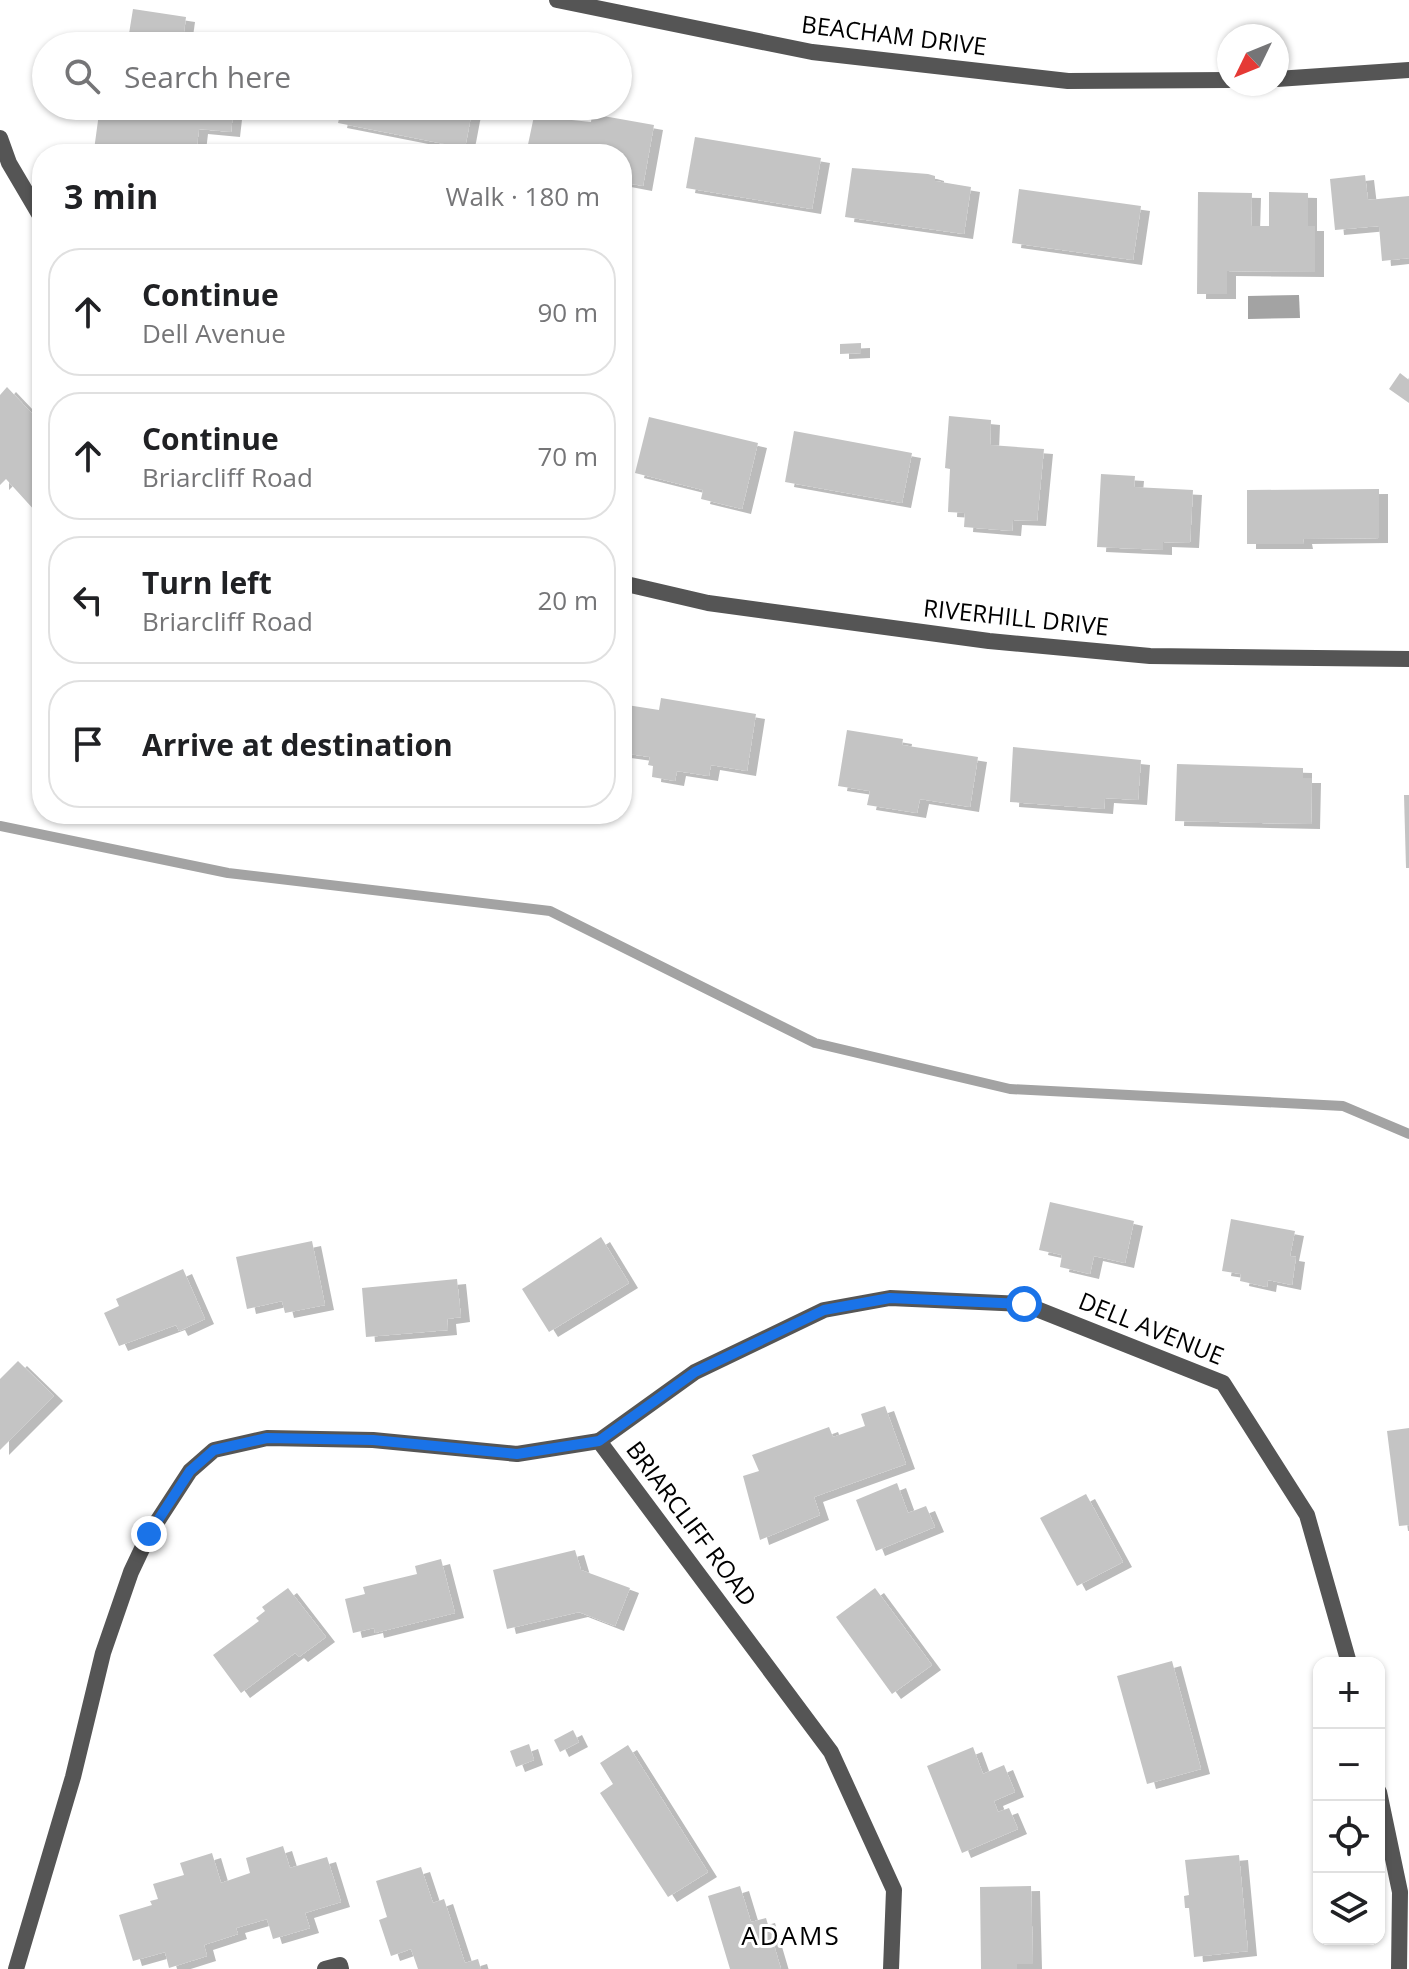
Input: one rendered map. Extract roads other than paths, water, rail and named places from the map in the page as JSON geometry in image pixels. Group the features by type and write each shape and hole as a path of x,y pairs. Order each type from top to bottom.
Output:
{"street":[{"name":"BEACHAM DRIVE","path":"557,0 842,55 1068,81 1217,80"},
{"path":"1289,78 1409,70"},
{"path":"0,138 9,163 32,202"},
{"name":"RIVERHILL DRIVE","path":"632,585 708,603 989,641 1150,656 1409,659"},
{"name":"DELL AVENUE","path":"599,1441 695,1372 824,1310 890,1298 1024,1304 1223,1383 1307,1515 1347,1657"},
{"name":"BRIARCLIFF ROAD","path":"16,1969 73,1777 103,1653 131,1572 149,1534 190,1471 214,1450 267,1438 373,1440 517,1454 599,1441 831,1752 894,1890 891,1969"},
{"path":"1381,1801 1400,1892 1399,1969"},
{"path":"325,1969 340,1965 341,1969"}],"waterway":[{"path":"0,826 228,873 550,911 815,1043 1010,1089 1343,1106 1409,1134"}],"district":[{"name":"ADAMS","path":"791,1936"}]}
